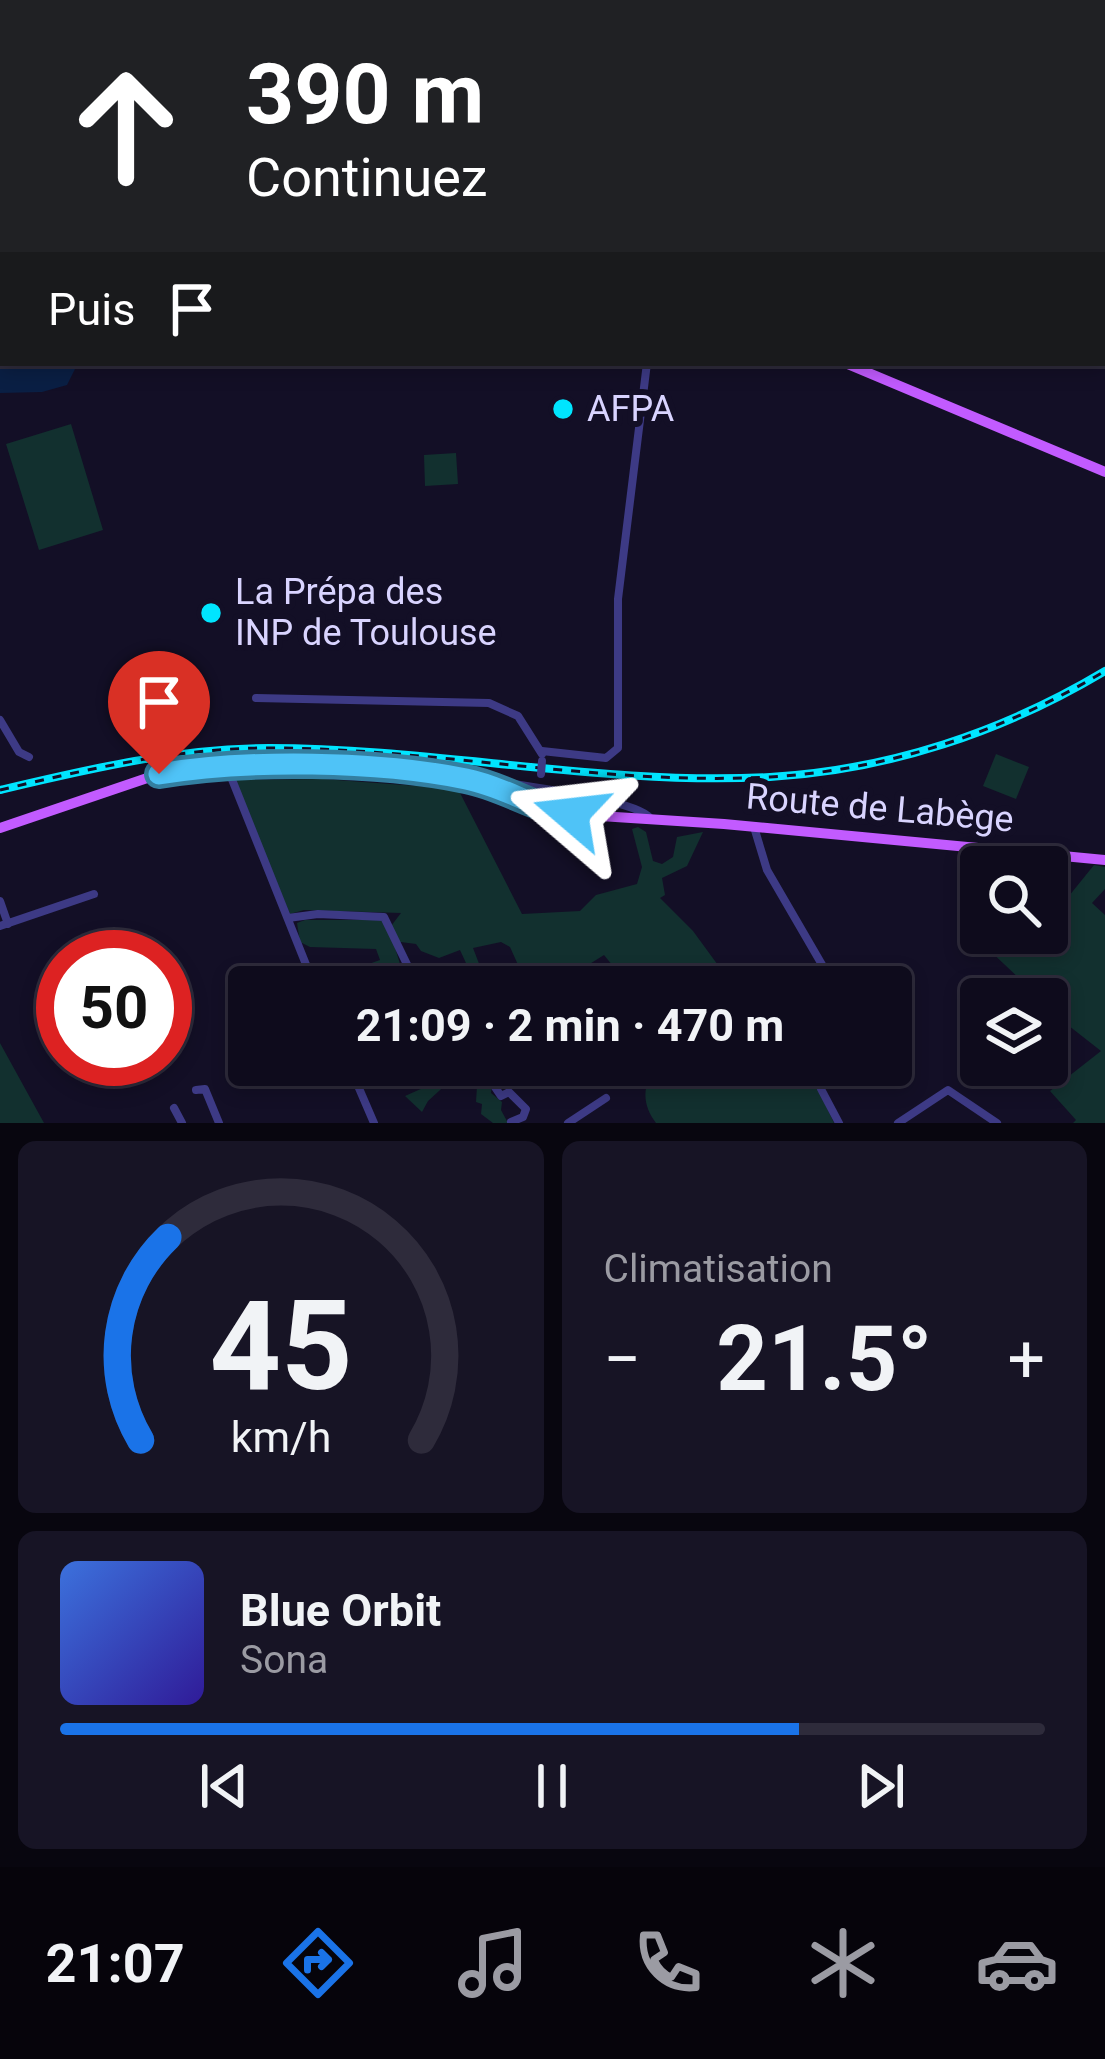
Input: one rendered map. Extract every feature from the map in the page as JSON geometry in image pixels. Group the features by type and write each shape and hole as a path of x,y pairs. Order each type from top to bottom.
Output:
{"main road":[{"path":"852,366 1105,472"},
{"name":"Route de Labège","path":"0,828 159,774 227,767 351,768 464,778 538,808 612,818 754,826 1105,860"}],"street":[{"path":"542,756 606,758 619,745 618,599 647,366"},
{"path":"256,698 489,704 518,716 542,756 538,788"},
{"path":"0,720 29,758"},
{"path":"227,767 307,966"},
{"name":"Route de Labège","path":"491,787 501,782 605,801 639,808 650,818"},
{"path":"605,801 612,818"},
{"path":"754,826 767,870 823,966"},
{"path":"0,901 4,925 94,894"},
{"path":"288,918 318,914 384,917 408,966"},
{"path":"358,1086 374,1123"},
{"path":"494,1086 501,1096 509,1092 526,1108 523,1117 511,1122"},
{"path":"821,1086 839,1123"},
{"path":"196,1090 205,1089 219,1123"},
{"path":"898,1123 948,1090 997,1123"},
{"path":"568,1123 606,1098"},
{"path":"174,1108 182,1123"}],"green space":[{"path":"71,424 103,530 39,550 6,444"},
{"path":"456,453 458,484 425,486 424,455"},
{"path":"996,754 1029,767 1016,799 983,786"},
{"path":"323,779 458,789 522,914 580,911 596,895 637,884 642,867 632,829 646,832 653,861 662,864 673,857 677,837 703,832 687,866 662,878 665,895 660,898 719,966 613,966 604,955 586,966 519,966 510,947 501,942 473,948 480,966 467,966 460,950 439,958 416,944 393,941 401,966 366,966 380,960 376,949 310,947 300,942 297,923 382,920 391,926 401,913 304,910 290,914 234,780"},
{"path":"1094,865 1105,867 1105,889 1092,903 1105,915 1105,1123 1073,1123 1076,1120 1050,1091 1068,1086 1068,1077 1101,1051 1068,1025 1068,978 1019,978 993,954 1068,954 1068,897"},
{"path":"0,1043 44,1123 0,1123"},
{"path":"428,1086 444,1086 422,1112 405,1096"},
{"path":"477,1086 492,1086 508,1123 493,1123 481,1114 482,1104 476,1102"},
{"path":"648,1086 817,1086 834,1123 656,1123"}],"water":[{"path":"0,366 76,366 67,385 42,392 0,393"}],"railway":[{"path":"0,790 167,756 269,748 645,776 814,773 901,756 986,730 1105,671"}],"place":[{"name":"AFPA","path":"563,409"},
{"name":"La Prépa des INP de Toulouse","path":"211,613"}],"route":[{"path":"159,774 309,765 464,778 538,808 571,814"}]}
